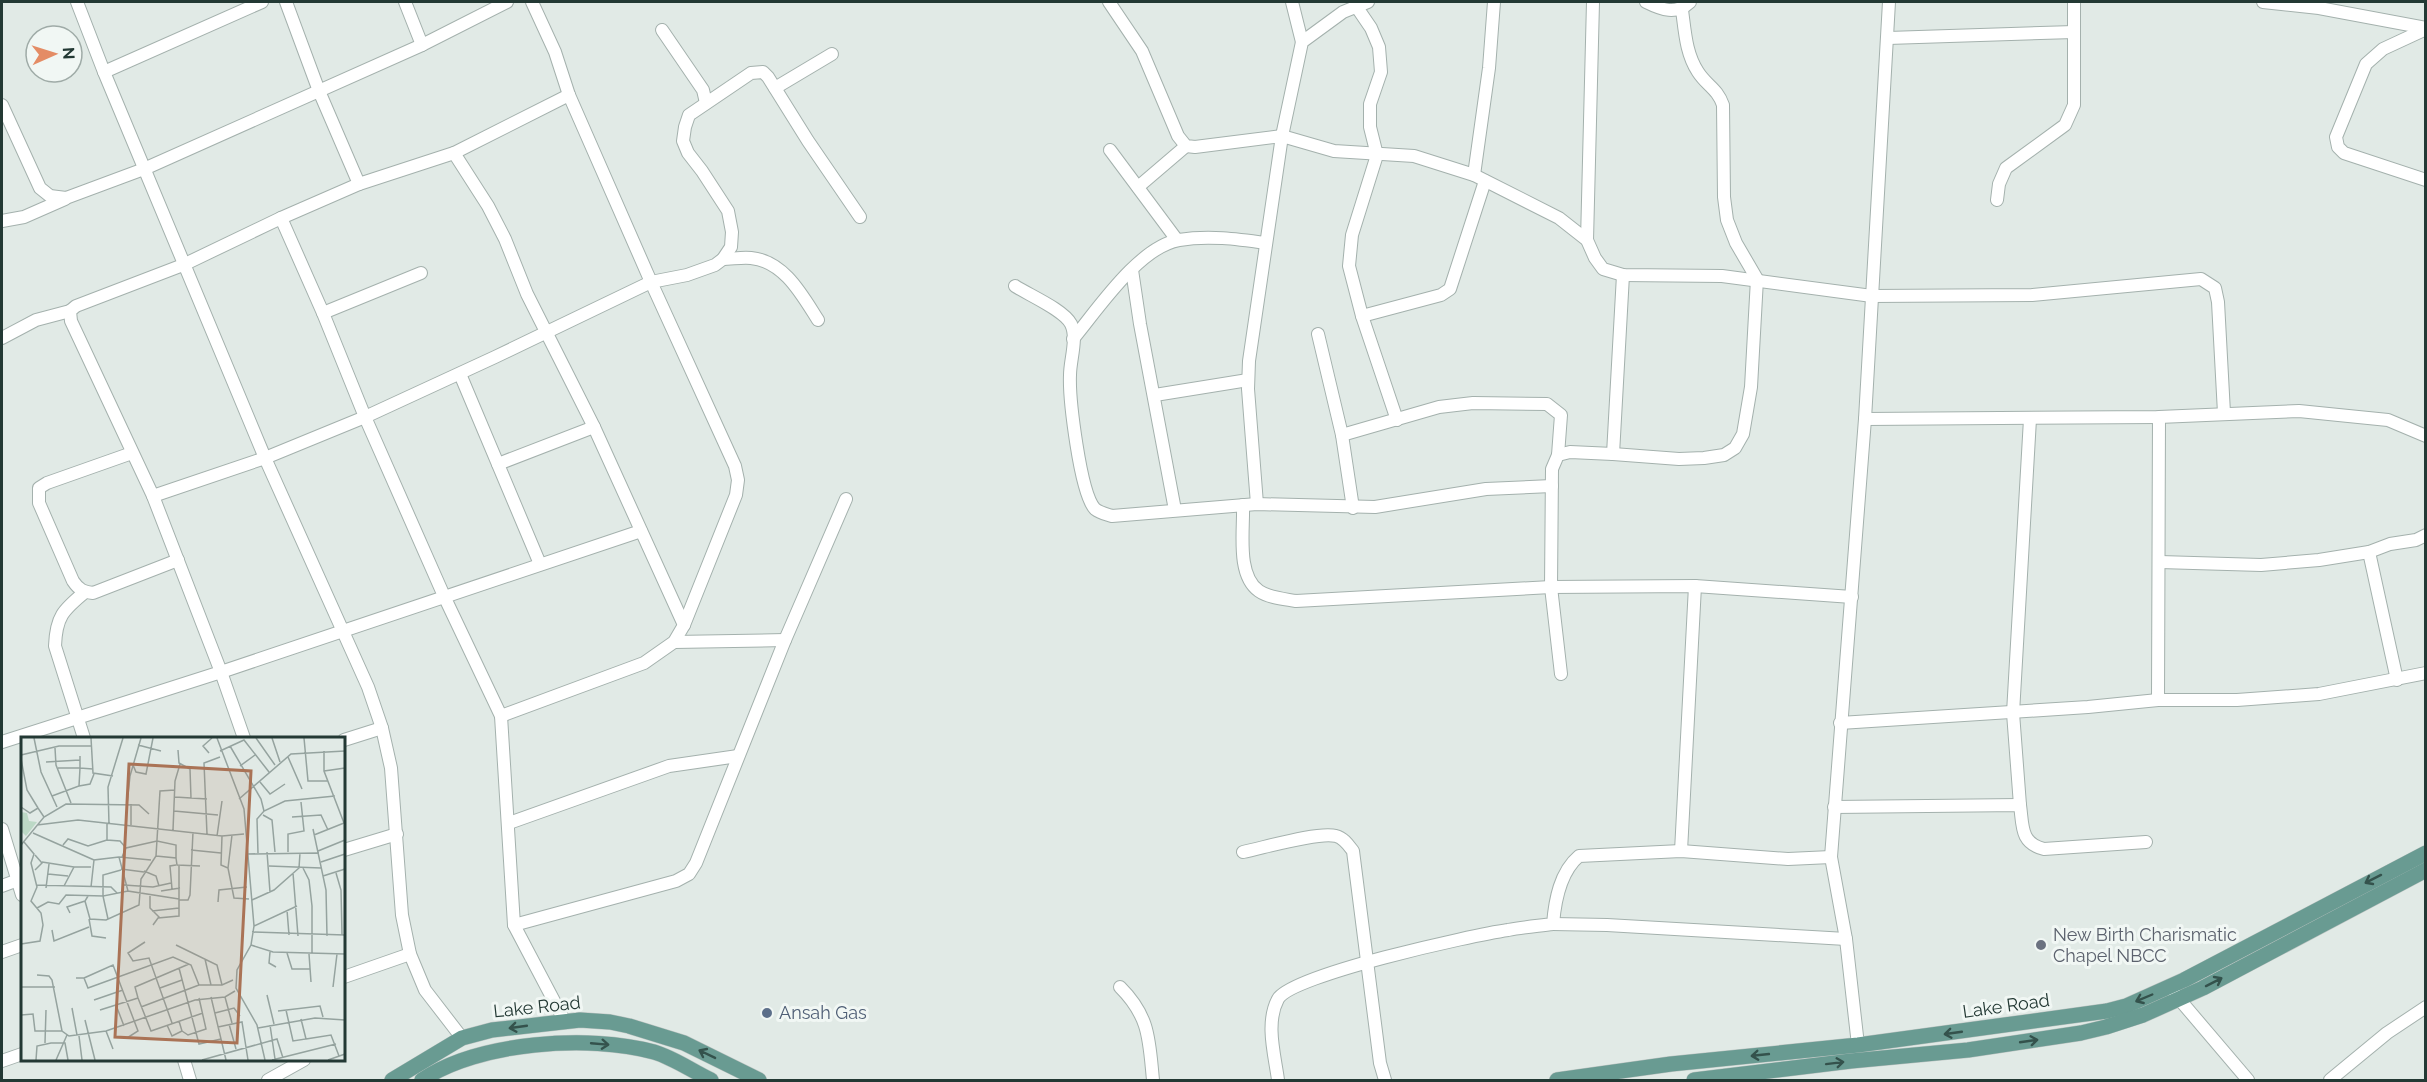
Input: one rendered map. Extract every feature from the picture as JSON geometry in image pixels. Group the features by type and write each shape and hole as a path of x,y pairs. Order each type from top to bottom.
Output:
{"main road":[{"name":"Lake Road","path":"1694,1080 1968,1050 2081,1033 2143,1015 2174,993 2426,853"},
{"name":"Lake Road","path":"1557,1080 1671,1064 1858,1046 2107,1011 2174,993 2231,974 2426,870"},
{"name":"Lake Road","path":"392,1080 462,1038 492,1030 564,1020 610,1022 629,1026 684,1043 759,1080"},
{"path":"422,1080 455,1062 488,1053 554,1044 590,1043 655,1052 711,1080"}],"street":[{"path":"77,2 183,265 265,458 368,687 382,728 391,768 402,915 410,954 425,990 462,1038"},
{"path":"104,72 262,2"},
{"path":"286,2 319,90 359,184"},
{"path":"405,2 422,45"},
{"path":"2,221 24,217 66,198 144,169 422,45 507,2"},
{"path":"501,716 644,663 674,642 684,625 736,495 738,480 735,466 569,95 555,52 532,2"},
{"path":"1109,2 1142,51 1178,136 1186,146 1195,147 1282,136 1334,151 1414,156 1479,178 1559,218 1587,240"},
{"path":"1257,504 1248,380 1282,136 1302,42 1292,2"},
{"path":"1362,316 1441,295 1450,289 1479,178 1494,2"},
{"path":"1593,2 1587,240 1603,269 1623,275 1722,276 1758,279 1872,296 2032,295 2201,279 2215,288 2218,302 2224,413"},
{"path":"1558,455 1570,452 1679,459 1704,458 1724,455 1735,448 1743,434 1751,387 1758,279 1736,243 1727,220 1724,197 1723,105 1719,93 1700,75 1689,57 1686,6 1662,10 1646,2"},
{"path":"1858,1046 1846,939 1831,857 1865,419 1888,38 1888,2"},
{"path":"1997,200 1999,184 2006,168 2065,125 2074,105 2074,2"},
{"path":"2263,2 2320,5 2426,28"},
{"path":"1302,42 1342,12 1362,4 1379,47 1381,72 1370,104 1370,127 1377,155 1352,236 1350,266 1362,316 1397,420"},
{"path":"2426,28 2383,49 2366,64 2336,137 2338,147 2344,153 2426,180"},
{"path":"662,30 703,90 706,103"},
{"path":"1888,38 2074,32"},
{"path":"775,88 832,54"},
{"path":"723,259 731,247 732,232 728,211 688,153 683,141 689,115 757,71 763,72 775,88 860,217"},
{"path":"2,338 36,320 70,311 76,306 183,265 280,218 359,184 454,153 569,95"},
{"path":"2,105 40,188 51,196 66,198"},
{"path":"1138,187 1186,146"},
{"path":"1110,150 1177,240"},
{"path":"454,153 488,206 546,332 594,427 684,625"},
{"path":"280,218 444,596 501,716 514,925 564,1020"},
{"path":"1073,339 1132,270 1157,249 1177,240 1226,238 1266,243"},
{"path":"153,496 265,458 365,417 651,282 700,271 723,259 751,258 763,260 775,267 790,278 818,320"},
{"path":"1132,270 1175,510"},
{"path":"323,313 422,273"},
{"path":"1613,453 1623,275"},
{"path":"1015,286 1064,315 1072,325 1070,376 1074,430 1081,470 1093,507 1100,513 1112,516 1257,504 1353,507 1403,504 1486,489 1552,486"},
{"path":"70,311 71,321 153,496 244,737"},
{"path":"1318,334 1342,435 1353,507"},
{"path":"460,374 540,564"},
{"path":"1155,394 1248,380"},
{"path":"1342,435 1439,406 1473,403 1547,404 1561,415 1558,455 1552,469 1551,587 1561,674"},
{"path":"1865,419 2159,417 2299,411 2388,420 2426,436"},
{"path":"2158,700 2159,417"},
{"path":"2030,419 2013,713 2020,805 2026,840 2033,846 2044,849 2146,842"},
{"path":"498,464 594,427"},
{"path":"132,453 47,483 39,488 39,503 73,581 77,588 85,592 93,593 178,561"},
{"path":"514,925 676,881 689,874 696,863 785,640 846,499"},
{"path":"1243,505 1244,561 1248,580 1260,592 1296,601 1551,587 1695,586 1852,597"},
{"path":"2,742 221,672 641,531"},
{"path":"2160,562 2261,566 2369,552 2390,544 2416,540 2426,535"},
{"path":"2369,552 2397,680"},
{"path":"1681,851 1695,586"},
{"path":"84,737 55,646 60,615 85,592"},
{"path":"674,642 785,640"},
{"path":"1840,723 2013,713 2158,700 2236,700 2319,694 2426,674"},
{"path":"345,740 382,728"},
{"path":"509,823 669,766 738,756"},
{"path":"1834,807 2020,805"},
{"path":"2,829 21,891"},
{"path":"345,850 397,834"},
{"path":"1243,852 1320,836 1337,836 1347,842 1353,851 1380,1064 1385,1080"},
{"path":"1553,924 1569,864 1579,856 1681,851 1788,859 1831,857"},
{"path":"2,886 18,880"},
{"path":"1278,1080 1271,1024 1278,999 1288,989 1367,963 1456,940 1505,930 1553,924 1846,939"},
{"path":"2,952 21,945"},
{"path":"345,977 410,954"},
{"path":"1120,987 1136,1002 1149,1034 1154,1080"},
{"path":"2174,993 2248,1080"},
{"path":"2330,1080 2387,1033 2426,1007"},
{"path":"2,1061 21,1054"},
{"path":"185,1061 190,1080"},
{"path":"268,1080 301,1061"}],"place":[{"name":"New Birth Charismatic Chapel NBCC","path":"2041,945"},
{"name":"Ansah Gas","path":"767,1013"}]}
